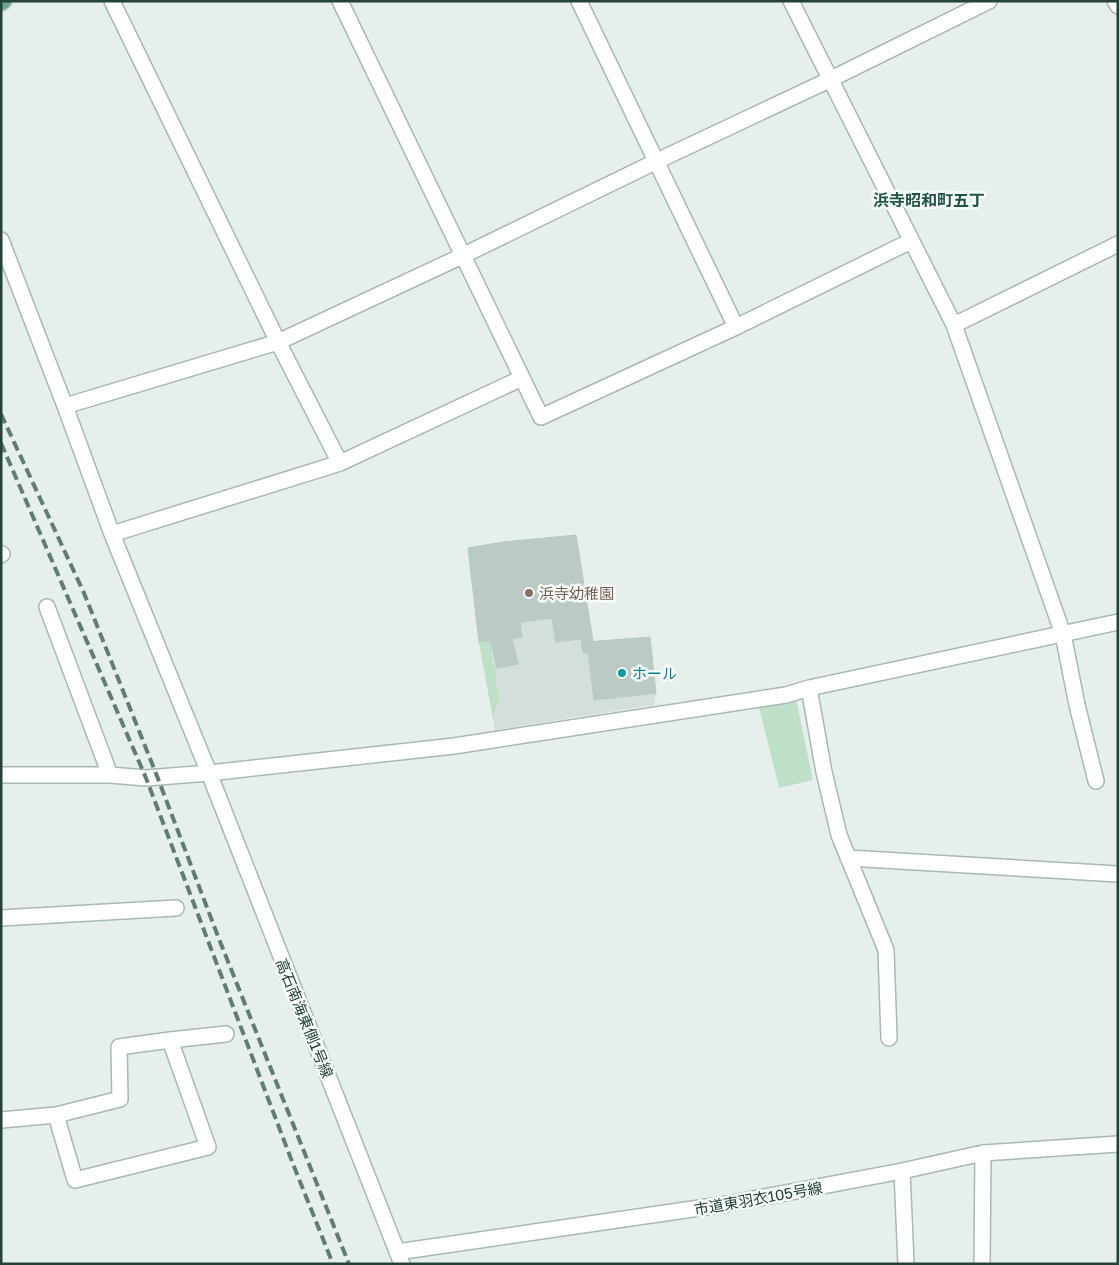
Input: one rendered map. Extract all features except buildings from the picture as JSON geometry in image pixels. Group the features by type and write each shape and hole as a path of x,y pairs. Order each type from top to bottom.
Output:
{"street":[{"path":"112,1 278,342 340,463"},
{"path":"340,1 541,417 736,328 911,241"},
{"path":"579,1 736,328"},
{"path":"791,1 954,325 1063,634 1077,706 1096,781"},
{"path":"65,406 278,342 830,80 989,1"},
{"path":"1116,1 1118,6"},
{"name":"高石南海東側1号線","path":"1,240 112,534 209,773 400,1258"},
{"path":"954,325 1118,244"},
{"path":"112,534 340,463 522,378"},
{"path":"47,607 110,775"},
{"path":"1,775 110,775 146,778 209,773 454,746 786,695 809,688 1118,622"},
{"path":"809,688 824,772 838,835 886,950 888,1038"},
{"path":"848,858 1118,874"},
{"path":"1,918 176,908"},
{"path":"1,1120 56,1115 120,1099 119,1047 226,1034"},
{"path":"56,1115 75,1180 208,1147 170,1040"},
{"name":"市道東羽衣105号線","path":"400,1258 727,1204 902,1172 982,1153 1118,1144"},
{"path":"982,1153 982,1264"},
{"path":"902,1172 906,1264"}],"shaded area":[{"name":"浜寺幼稚園","path":"576,535 593,641 650,637 656,693 654,705 495,730 479,642 468,548 503,542"}],"green space":[{"path":"491,641 492,663 497,672 495,678 500,696 493,718 479,642"},
{"path":"796,699 813,780 779,788 759,707"}],"railway":[{"path":"1,414 84,593 219,939 349,1264"},
{"path":"1,443 146,778 333,1264"}],"place":[{"name":"浜寺幼稚園","path":"529,593"},
{"name":"ホール","path":"622,673"}],"district":[{"name":"浜寺昭和町五丁","path":"929,200"}]}
